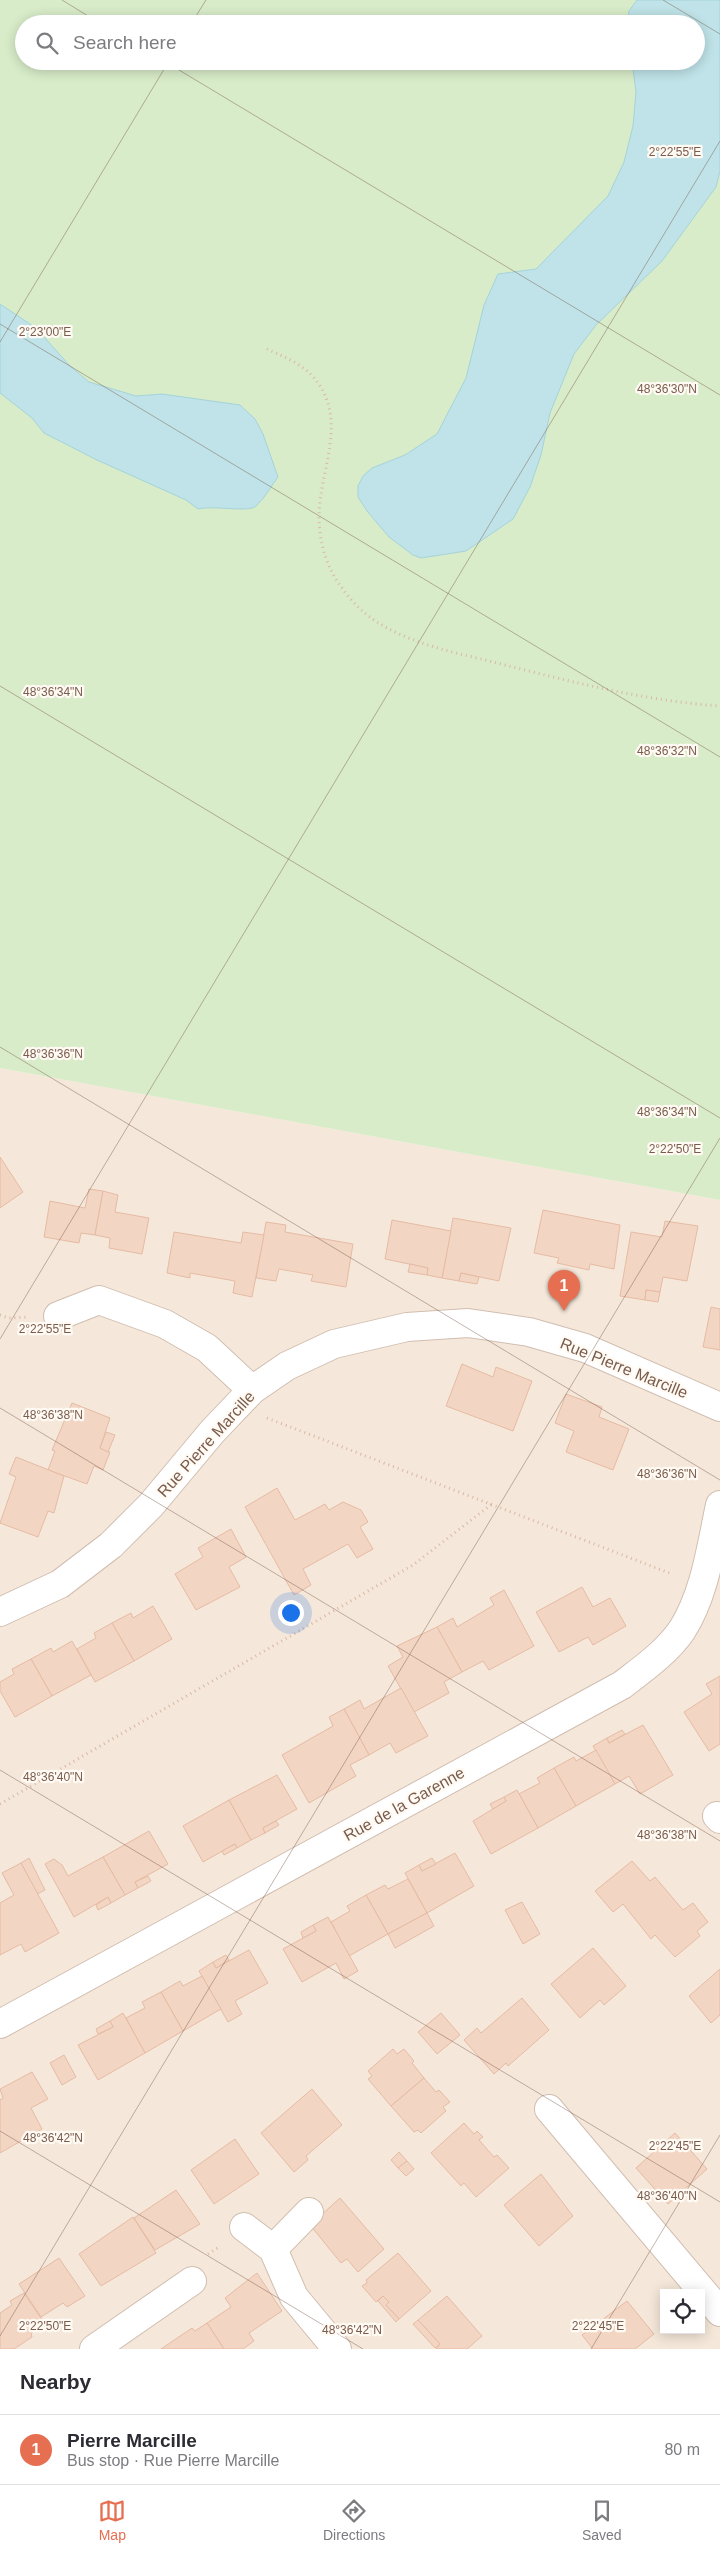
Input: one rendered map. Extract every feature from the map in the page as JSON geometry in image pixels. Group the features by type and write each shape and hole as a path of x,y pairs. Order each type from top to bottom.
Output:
{"street":[{"path":"58,1316 99,1300 165,1324 207,1348 244,1398"},
{"name":"Rue Pierre Marcille","path":"0,1612 60,1584 112,1545 151,1506 212,1432 244,1398 287,1366 334,1344 407,1327 468,1323 529,1332 585,1348 720,1407"},
{"name":"Rue de la Garenne","path":"0,2024 622,1685 657,1657 681,1631 698,1598 720,1506"},
{"path":"549,2109 720,2312"},
{"path":"273,2249 309,2212"},
{"path":"244,2227 273,2249 294,2297 337,2349"},
{"path":"100,2347 192,2281"}],"path":[{"path":"267,350 297,364 315,379 327,399 332,437 320,509 322,545 329,566 341,588 359,609 380,624 403,636 429,645 627,694 720,706"},
{"path":"244,1398 492,1504 701,1585"},
{"path":"0,1804 413,1565 492,1504"}],"shaded area":[{"path":"0,1068 720,1200 720,2349 0,2349"}],"green space":[{"path":"0,0 720,0 720,1200 0,1068"}],"water":[{"path":"637,0 720,0 720,171 716,187 662,261 596,325 574,354 550,413 541,455 530,487 513,519 466,551 421,558 413,555 389,537 358,497 358,486 363,476 372,468 405,455 437,434 466,378 484,305 498,274 536,269 608,196 624,162 633,126 636,92 633,70 705,70 705,15 628,15"},
{"path":"0,304 36,328 70,366 89,382 136,396 162,394 240,405 255,419 263,434 278,477 262,499 252,508 198,509 186,500 97,460 44,433 32,418 0,393"}],"building":[{"path":"0,1157 23,1192 0,1208"},
{"path":"89,1189 103,1191 95,1235 81,1233 79,1243 44,1237 50,1201 85,1208"},
{"path":"103,1191 118,1195 115,1212 149,1218 142,1254 109,1248 110,1238 95,1235"},
{"path":"543,1210 620,1225 614,1269 590,1264 589,1270 557,1263 559,1258 534,1253"},
{"path":"453,1218 511,1228 499,1281 461,1273 459,1281 442,1278"},
{"path":"392,1220 451,1231 442,1278 427,1275 428,1268 385,1259"},
{"path":"665,1221 698,1226 687,1281 663,1277 660,1292 646,1290 645,1300 620,1296 631,1232 662,1237"},
{"path":"266,1222 286,1225 285,1232 353,1244 346,1287 311,1281 313,1275 279,1269 276,1281 256,1278"},
{"path":"174,1232 241,1243 243,1232 264,1235 252,1297 233,1293 235,1281 190,1273 190,1278 167,1273"},
{"path":"410,1264 428,1268 427,1275 408,1272"},
{"path":"461,1273 479,1277 477,1284 459,1281"},
{"path":"646,1290 660,1292 658,1302 645,1300"},
{"path":"711,1307 720,1309 720,1350 703,1347"},
{"path":"462,1364 493,1377 496,1367 532,1381 513,1431 446,1406"},
{"path":"566,1394 602,1407 599,1417 629,1429 613,1470 566,1452 574,1431 555,1423"},
{"path":"72,1403 110,1418 100,1448 110,1452 103,1470 94,1466 87,1484 48,1470 55,1451 52,1450"},
{"path":"106,1432 115,1435 108,1452 100,1448"},
{"path":"16,1457 64,1476 54,1513 48,1511 38,1537 0,1523 16,1477 9,1474"},
{"path":"277,1488 295,1520 325,1504 329,1510 343,1502 361,1510 368,1522 360,1527 373,1549 357,1558 348,1544 303,1569 311,1585 294,1595 245,1507"},
{"path":"231,1529 246,1557 229,1567 240,1587 196,1610 175,1574 203,1557 198,1548"},
{"path":"582,1587 593,1607 610,1598 626,1626 593,1645 588,1637 559,1652 536,1612"},
{"path":"504,1590 534,1646 489,1670 483,1661 462,1672 437,1627 453,1618 457,1627 494,1605 490,1598"},
{"path":"153,1606 172,1639 134,1661 112,1623 131,1613 133,1618"},
{"path":"112,1623 134,1661 95,1682 77,1649 96,1638 94,1633"},
{"path":"437,1627 462,1672 444,1682 449,1693 414,1712 388,1666 403,1657 397,1646"},
{"path":"72,1641 91,1675 52,1696 31,1659 51,1648 53,1652"},
{"path":"31,1659 52,1696 15,1717 0,1691 0,1682 14,1674 12,1669"},
{"path":"720,1676 720,1744 709,1751 684,1712 712,1694 706,1684"},
{"path":"401,1688 428,1736 396,1753 390,1743 369,1755 344,1709 360,1700 364,1709"},
{"path":"344,1709 369,1755 350,1765 356,1776 309,1803 282,1755 333,1726 329,1717"},
{"path":"643,1725 673,1775 640,1794 629,1776 615,1784 593,1746 607,1738 609,1743"},
{"path":"622,1730 625,1734 609,1743 607,1738"},
{"path":"596,1750 615,1784 576,1806 554,1768 574,1757 576,1761"},
{"path":"554,1768 576,1806 538,1828 519,1794 540,1783 537,1778"},
{"path":"277,1775 297,1809 263,1828 265,1833 251,1840 229,1800"},
{"path":"517,1790 538,1828 491,1854 473,1821 506,1801 504,1797"},
{"path":"504,1797 506,1801 493,1809 490,1804"},
{"path":"229,1800 251,1840 237,1848 235,1844 203,1862 183,1826"},
{"path":"276,1821 279,1825 265,1833 263,1828"},
{"path":"149,1831 168,1864 135,1882 138,1888 125,1895 103,1857"},
{"path":"235,1844 237,1848 224,1855 222,1851"},
{"path":"455,1853 474,1886 427,1913 405,1873 419,1865 422,1871"},
{"path":"103,1857 125,1895 111,1903 108,1897 74,1917 45,1864 54,1859 62,1865 68,1876"},
{"path":"29,1858 45,1890 37,1894 21,1863"},
{"path":"432,1858 436,1864 422,1871 419,1865"},
{"path":"632,1861 650,1881 655,1877 683,1910 693,1903 708,1922 697,1931 700,1936 675,1957 655,1935 651,1939 623,1904 613,1912 595,1891"},
{"path":"21,1863 59,1933 25,1952 21,1944 0,1955 0,1903 14,1895 2,1873"},
{"path":"148,1876 151,1881 138,1888 135,1882"},
{"path":"408,1879 427,1913 388,1934 366,1895 385,1885 388,1889"},
{"path":"366,1895 388,1934 349,1956 331,1922 350,1911 347,1906"},
{"path":"108,1897 111,1903 98,1910 96,1905"},
{"path":"522,1902 540,1934 523,1944 505,1910"},
{"path":"427,1913 434,1926 395,1948 388,1934"},
{"path":"328,1917 358,1971 344,1979 336,1963 302,1982 283,1949 316,1931 313,1925"},
{"path":"313,1925 316,1931 303,1938 301,1932"},
{"path":"593,1948 626,1986 604,2005 600,2000 580,2018 551,1984"},
{"path":"249,1950 268,1983 235,2001 242,2014 228,2022 199,1971 213,1962 216,1968"},
{"path":"226,1955 229,1960 216,1968 213,1962"},
{"path":"720,1969 720,2015 711,2023 689,1996"},
{"path":"202,1976 221,2009 183,2031 161,1992 180,1981 183,1986"},
{"path":"161,1992 183,2031 145,2053 126,2018 145,2008 142,2002"},
{"path":"522,1998 549,2030 508,2066 506,2063 494,2074 464,2040 477,2028 481,2033"},
{"path":"123,2013 145,2053 98,2080 78,2045 113,2027 110,2021"},
{"path":"441,2013 460,2035 437,2054 418,2032"},
{"path":"110,2021 113,2027 98,2034 96,2029"},
{"path":"393,2049 397,2054 404,2049 424,2078 391,2106 368,2079 372,2076 368,2071"},
{"path":"64,2055 76,2077 62,2085 50,2063"},
{"path":"32,2072 48,2099 31,2108 42,2129 0,2153 0,2100 3,2098 0,2089"},
{"path":"424,2078 436,2092 439,2090 450,2102 443,2107 446,2111 421,2133 418,2130 414,2132 391,2106"},
{"path":"312,2089 342,2125 306,2156 308,2160 294,2172 261,2133"},
{"path":"464,2123 474,2134 477,2131 483,2137 479,2140 494,2157 497,2155 509,2168 476,2197 464,2183 461,2186 431,2153"},
{"path":"675,2133 707,2169 668,2204 636,2168"},
{"path":"235,2139 259,2174 214,2204 191,2170"},
{"path":"399,2152 407,2161 398,2168 391,2160"},
{"path":"407,2161 414,2169 406,2176 398,2168"},
{"path":"541,2174 573,2216 539,2246 504,2205"},
{"path":"176,2190 200,2224 155,2250 134,2218"},
{"path":"340,2198 384,2249 358,2272 347,2259 341,2263 310,2225"},
{"path":"133,2217 156,2253 101,2286 79,2254"},
{"path":"398,2253 431,2291 399,2319 386,2305 389,2302 383,2296 376,2302 362,2286 367,2283 366,2280"},
{"path":"59,2258 85,2296 67,2307 63,2303 41,2317 19,2284"},
{"path":"257,2273 282,2311 249,2333 254,2341 243,2349 224,2349 207,2323 231,2307 225,2298"},
{"path":"24,2293 45,2324 31,2333 32,2337 14,2349 0,2349 0,2313 12,2305 10,2301"},
{"path":"383,2296 389,2302 386,2305 399,2319 396,2322 378,2301"},
{"path":"447,2296 482,2336 467,2349 436,2349 440,2344 418,2320"},
{"path":"627,2301 654,2334 635,2349 593,2349 582,2335"},
{"path":"418,2320 440,2344 435,2348 413,2324"},
{"path":"207,2323 224,2349 161,2349 192,2328 195,2331"}],"place":[{"name":"Pierre Marcille","path":"564,1311"}]}
